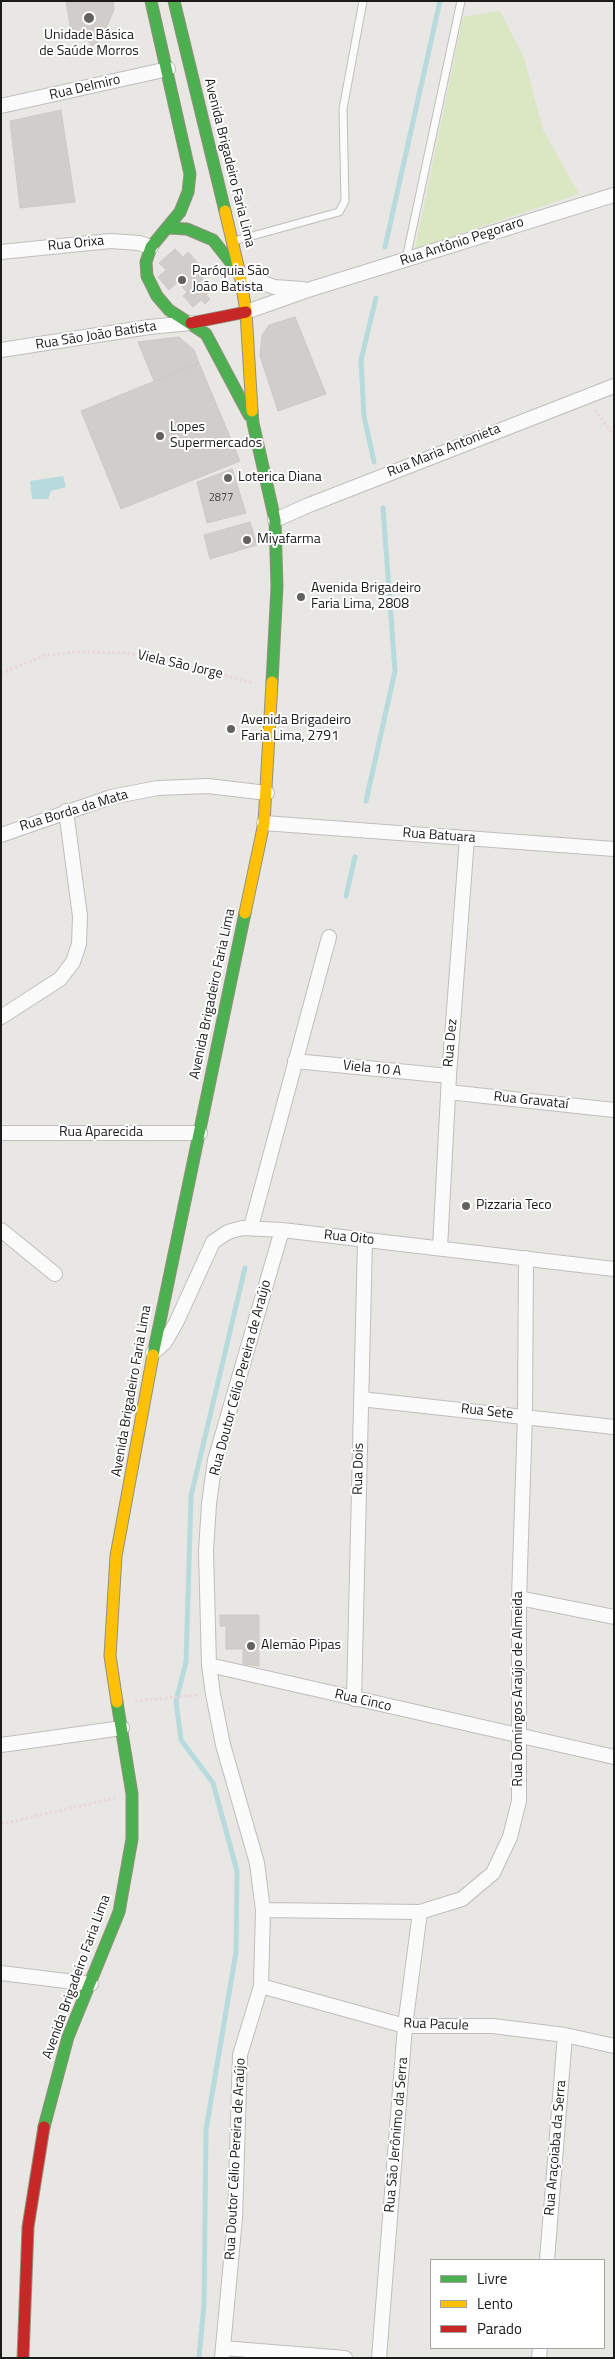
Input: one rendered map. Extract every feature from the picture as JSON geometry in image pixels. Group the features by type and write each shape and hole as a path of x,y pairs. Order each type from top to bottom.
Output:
{"main road":[{"path":"151,1 168,69 190,174 188,192 180,212 169,228 151,247"},
{"name":"Avenida Brigadeiro Faria Lima","path":"23,2358 23,2316 28,2227 42,2136 68,2037 119,1912 132,1840 132,1794 110,1656 116,1556 153,1353 264,822 266,793 277,587 275,520 253,424 246,312 234,242 174,1"},
{"path":"169,228 187,229 213,240 227,254 240,274"},
{"name":"Avenida Brigadeiro Faria Lima","path":"151,247 146,262 147,276 157,296 169,310 206,334 253,424"},
{"path":"191,323 246,312"}],"street":[{"name":"Rua Delmiro","path":"1,106 168,69"},
{"name":"Rua Antônio Pegoraro","path":"246,312 311,289 614,195"},
{"name":"Rua Orixa","path":"1,252 110,241 139,243 151,247"},
{"name":"Rua Antônio Pegoraro","path":"240,274 283,289 311,289"},
{"name":"Rua São João Batista","path":"1,350 149,327 191,323"},
{"name":"Rua Maria Antonieta","path":"275,520 585,395 614,386"},
{"name":"Rua Borda da Mata","path":"1,835 111,797 158,788 208,786 266,793"},
{"path":"1,1017 60,979 74,962 79,944 80,916 66,811"},
{"name":"Rua Batuara","path":"264,822 614,849"},
{"name":"Rua Dez","path":"440,1248 449,1076 467,838"},
{"path":"251,1227 329,937"},
{"name":"Viela 10 A","path":"296,1061 449,1076"},
{"name":"Rua Gravataí","path":"448,1092 614,1110"},
{"name":"Rua Aparecida","path":"1,1133 200,1133"},
{"name":"Rua Oito","path":"153,1353 165,1342 176,1323 213,1242 228,1232 251,1227 526,1258 614,1270"},
{"path":"1,1230 55,1274"},
{"name":"Rua Doutor Célio Pereira de Araújo","path":"222,2353 235,2218 240,2055 261,1986 263,1910 257,1863 223,1745 213,1694 209,1665 206,1551 209,1504 215,1460 282,1230"},
{"name":"Rua Dois","path":"354,1699 365,1240"},
{"name":"Rua Domingos Araújo de Almeida","path":"263,1910 420,1912 462,1899 493,1873 510,1837 519,1801 519,1598 525,1416 526,1258"},
{"name":"Rua Sete","path":"361,1400 614,1426"},
{"path":"519,1598 614,1617"},
{"name":"Rua Cinco","path":"209,1665 518,1737 614,1757"},
{"path":"1,1745 122,1728"},
{"name":"Rua São Jerônimo da Serra","path":"379,2358 406,2026 420,1912"},
{"path":"1,1973 91,1984"},
{"name":"Rua Pacule","path":"261,1986 406,2026 493,2026 565,2035 614,2046"},
{"name":"Rua Araçoiaba da Serra","path":"547,2259 565,2035"},
{"path":"222,2353 345,2358"}],"lane":[{"path":"234,242 340,212 345,201 343,109 363,1"},
{"path":"406,260 461,1"}],"path":[{"path":"585,395 614,436"},
{"name":"Viela São Jorge","path":"1,673 44,656 72,652 127,652 159,658 271,688"},
{"path":"117,1703 199,1695"},
{"path":"1,1824 132,1794"}],"green space":[{"path":"500,11 524,58 543,130 579,194 415,249 463,17"}],"water":[{"path":"63,476 66,487 51,491 48,499 32,499 30,481"}],"building":[{"name":"Unidade Básica de Saúde Morros","path":"66,1 113,1 114,10 103,35 97,37 97,43 91,46 88,40 83,41 82,30 71,31"},
{"path":"61,110 75,202 20,208 10,121"},
{"name":"Paróquia São João Batista","path":"175,249 183,257 188,252 198,263 193,267 212,289 206,295 210,299 205,304 201,300 193,307 183,296 187,292 178,282 169,290 158,277 166,270 159,263"},
{"path":"295,317 326,394 278,411 260,356 262,335 269,325"},
{"path":"179,337 194,350 199,363 154,381 138,342"},
{"name":"Lopes Supermercados","path":"199,363 240,461 121,509 81,411"},
{"path":"232,469 246,513 207,523 197,482"},
{"path":"250,522 257,545 210,559 204,535"},
{"path":"220,1615 259,1615 259,1666 243,1664 243,1649 226,1649 226,1626 220,1626"}],"waterway":[{"path":"385,247 440,1"},
{"path":"374,462 364,416 361,360 376,298"},
{"path":"366,801 395,671 383,508"},
{"path":"346,896 355,857"},
{"path":"199,2358 204,2304 206,2130 236,1952 237,1871 213,1783 181,1740 176,1701 186,1662 191,1496 245,1268"}],"traffic: fast":[{"path":"151,1 190,174 188,192 180,212 151,247 146,262 147,276 157,296 169,310 206,334 249,415"},
{"path":"174,1 225,211"},
{"path":"169,228 187,229 213,240 236,269"},
{"path":"252,411 275,520 277,587 272,682"},
{"path":"153,1355 245,913"},
{"path":"44,2127 68,2037 119,1912 132,1839 132,1794 117,1702"}],"traffic: slow":[{"path":"225,211 240,274 246,312 252,411"},
{"path":"245,913 264,823 272,682"},
{"path":"117,1702 110,1656 116,1556 153,1355"}],"traffic: jam":[{"path":"191,323 246,312"},
{"path":"23,2358 28,2227 44,2127"}],"place":[{"name":"Unidade Básica de Saúde Morros","path":"89,18"},
{"name":"Paróquia São João Batista","path":"182,280"},
{"name":"Lopes Supermercados","path":"160,436"},
{"name":"Loterica Diana","path":"228,478"},
{"name":"Miyafarma","path":"247,540"},
{"name":"Avenida Brigadeiro Faria Lima, 2808","path":"301,597"},
{"name":"Avenida Brigadeiro Faria Lima, 2791","path":"231,729"},
{"name":"Pizzaria Teco","path":"466,1206"},
{"name":"Alemão Pipas","path":"251,1646"}]}
